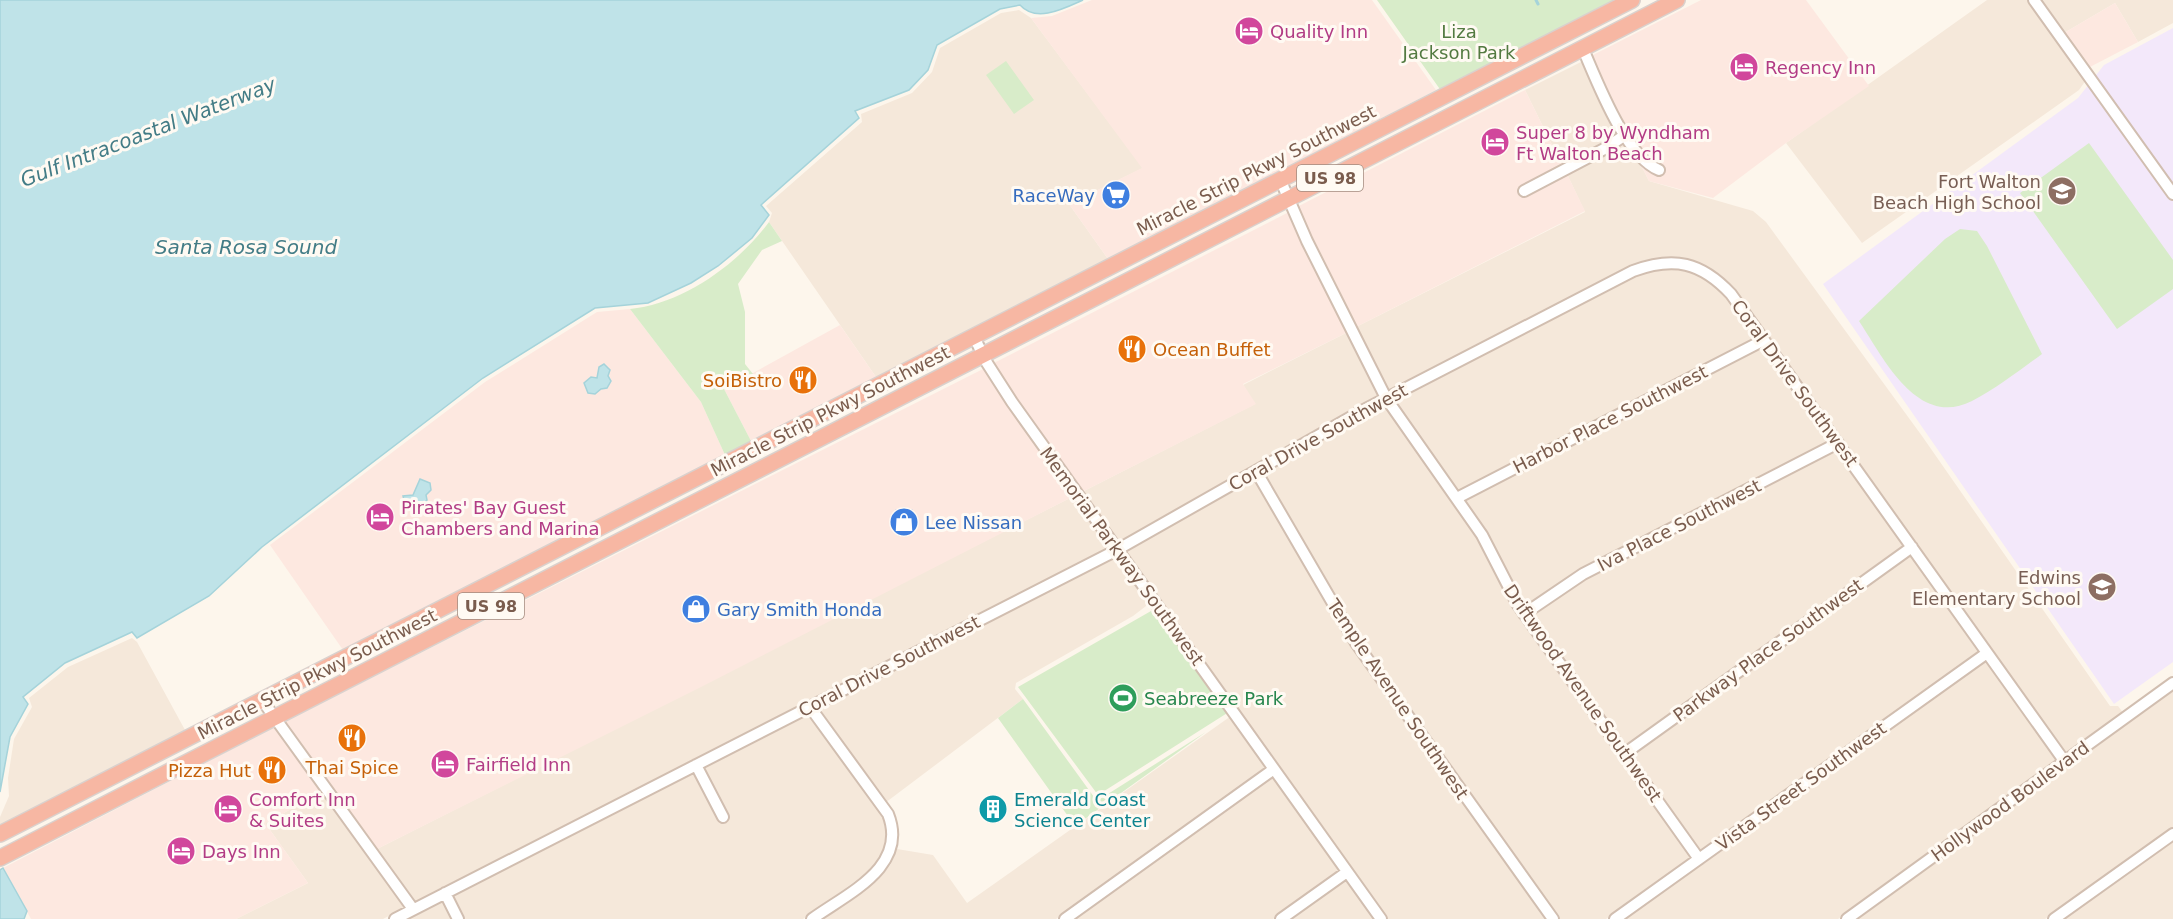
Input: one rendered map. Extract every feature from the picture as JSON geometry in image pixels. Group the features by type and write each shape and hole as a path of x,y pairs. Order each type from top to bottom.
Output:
{"highway":[{"name":"Miracle Strip Pkwy Southwest","path":"0,834 1632,0"},
{"name":"Miracle Strip Pkwy Southwest","path":"0,858 1677,0"},
{"path":"19,848 19,834 39,814"}],"street":[{"path":"2034,0 2173,194"},
{"path":"1582,49 1614,119 1648,165 1659,170"},
{"path":"1524,191 1625,135"},
{"name":"Driftwood Avenue Southwest","path":"1280,179 1306,241 1386,398 1486,542 1524,614 1699,859"},
{"name":"Coral Drive Southwest","path":"395,919 1117,549 1386,398 1633,271 1662,262 1692,266 1714,277 1731,294 2066,762"},
{"name":"Memorial Parkway Southwest","path":"974,337 1012,402 1381,919"},
{"name":"Harbor Place Southwest","path":"1457,498 1764,340"},
{"name":"Iva Place Southwest","path":"1524,614 1583,574 1838,443"},
{"name":"Temple Avenue Southwest","path":"1256,471 1356,643 1553,919"},
{"name":"Parkway Place Southwest","path":"1624,754 1912,547"},
{"name":"Vista Street Southwest","path":"1615,919 1988,652"},
{"name":"Hollywood Boulevard","path":"1846,919 2173,683"},
{"path":"262,700 413,909"},
{"path":"810,707 888,814 894,833 891,851 880,870 812,919"},
{"path":"696,765 723,817"},
{"path":"1065,919 1274,769"},
{"path":"2054,919 2173,834"},
{"path":"1281,919 1347,872"},
{"path":"445,893 458,919"}],"shaded area":[{"path":"1092,0 1372,0 1436,90 1108,259 1069,204 1142,168 1031,18 1052,16"},
{"path":"1701,0 1806,0 1869,86 1786,143 1713,198 1649,181 1639,161 1645,168 1662,177 1664,168 1651,161 1619,118 1591,56"},
{"path":"1987,0 2029,0 2086,80 2079,90 1862,243 1786,143"},
{"path":"2040,0 2173,0 2173,23 2138,42 2115,3 2064,33"},
{"path":"2115,3 2138,42 2088,68 2064,33"},
{"path":"1019,10 1031,18 1143,168 1069,204 1108,259 876,377 769,222 772,213 766,206 862,122 861,114 912,93 932,72 940,48 1001,13"},
{"name":"Fort Walton Beach High School","path":"2173,28 2173,662 2114,704 1823,284 2078,98 2104,65"},
{"path":"1583,61 1618,133 1562,165 1525,90"},
{"path":"1525,90 1562,165 1517,189 1523,197 1567,174 1585,211 1356,327 1297,207"},
{"path":"1624,141 1639,161 1649,181 1753,211 1766,222 1922,436 2110,706 2118,706 2124,714 2066,755 1734,291 1723,279 1703,265 1671,257 1650,259 1388,392 1356,327 1585,212 1567,174"},
{"path":"1289,212 1348,332 1243,384 1256,404 1082,492 992,364"},
{"path":"1673,267 1691,271 1711,281 1728,297 1757,338 1458,492 1393,400 1635,276 1654,269"},
{"path":"630,309 701,402 725,455 343,650 270,545 485,382 597,312"},
{"path":"840,325 876,377 751,441 724,389"},
{"path":"1348,332 1380,396 1118,542 1082,492 1255,404 1243,385"},
{"path":"1763,346 1831,441 1580,570 1524,607 1494,547 1464,500"},
{"path":"985,368 1074,496 703,686 375,850 284,722"},
{"path":"1385,405 1478,537 1514,608 1693,857 1606,919 1558,919 1359,640 1263,473"},
{"path":"1837,450 1905,545 1624,747 1530,615 1585,579"},
{"path":"1255,478 1352,645 1547,919 1386,919 1124,551"},
{"path":"1074,496 1111,547 414,903 375,850"},
{"path":"1911,554 1981,651 1700,852 1630,755"},
{"path":"1117,556 1150,603 1133,616 1016,683 1015,689 1023,699 885,803 817,709"},
{"path":"132,638 137,642 185,730 0,825 0,817 9,796 8,778 14,739 32,707 29,698 68,667"},
{"path":"1987,659 2059,760 1838,919 1624,919"},
{"path":"2173,691 2173,828 2045,919 1855,919"},
{"path":"809,713 884,816 888,842 876,866 803,919 463,919 451,896 695,772 721,823 729,820 703,768"},
{"path":"1231,716 1267,768 1056,919 821,919 883,874 891,864 897,849 933,855 967,903"},
{"path":"276,726 323,792 265,823 308,883 236,919 31,919 3,868"},
{"path":"1273,776 1341,870 1273,919 1073,919"},
{"path":"323,792 406,907 383,919 236,919 308,883 265,823"},
{"path":"2173,840 2173,919 2063,919"},
{"path":"1347,879 1375,919 1290,919"},
{"path":"443,900 453,919 406,919 413,916"}],"green space":[{"name":"Liza Jackson Park","path":"1377,0 1632,0 1444,95"},
{"path":"1006,61 1034,100 1014,114 986,75"},
{"path":"2089,143 2173,260 2173,289 2117,329 2020,193"},
{"path":"769,222 782,241 762,250 738,284 745,312 745,364 753,374 724,389 751,441 725,455 701,402 630,309 650,306 670,299 708,279 742,253"},
{"path":"1960,229 1977,231 1987,246 2042,354 1981,396 1952,407 1935,405 1918,397 1904,385 1879,353 1859,321 1945,239"},
{"name":"Seabreeze Park","path":"1158,607 1232,710 1098,795 1018,687"},
{"path":"1023,699 1094,797 1100,799 1206,732 1075,826 998,718"}],"water":[{"name":"Santa Rosa Sound","path":"0,0 1083,0 1042,14 1026,10 1020,5 1000,9 937,45 928,70 909,90 855,111 859,118 761,205 769,215 752,238 718,266 691,283 648,303 595,308 483,378 262,547 209,596 137,638 132,632 65,663 23,697 28,704 10,737 0,792"},
{"path":"604,364 610,370 608,376 611,381 607,388 595,394 588,393 584,383 591,377 597,378 599,367"},
{"path":"420,479 430,483 431,490 426,495 427,500 423,505 405,505 403,496 413,495"},
{"path":"3,868 27,911 24,919 0,919 0,870"}],"waterway":[{"path":"1536,0 1538,4"}],"place":[{"name":"Quality Inn","path":"1249,31"},
{"name":"Regency Inn","path":"1744,67"},
{"name":"Super 8 by Wyndham Ft Walton Beach","path":"1495,142"},
{"name":"Fort Walton Beach High School","path":"2062,191"},
{"name":"RaceWay","path":"1116,195"},
{"name":"Ocean Buffet","path":"1132,349"},
{"name":"SoiBistro","path":"803,380"},
{"name":"Pirates' Bay Guest Chambers and Marina","path":"380,517"},
{"name":"Lee Nissan","path":"904,522"},
{"name":"Edwins Elementary School","path":"2102,587"},
{"name":"Gary Smith Honda","path":"696,609"},
{"name":"Seabreeze Park","path":"1123,698"},
{"name":"Thai Spice","path":"352,738"},
{"name":"Fairfield Inn","path":"445,764"},
{"name":"Pizza Hut","path":"272,770"},
{"name":"Comfort Inn & Suites","path":"228,809"},
{"name":"Emerald Coast Science Center","path":"993,809"},
{"name":"Days Inn","path":"181,851"}],"water label":[{"name":"Gulf Intracoastal Waterway","path":"148,132"}]}
